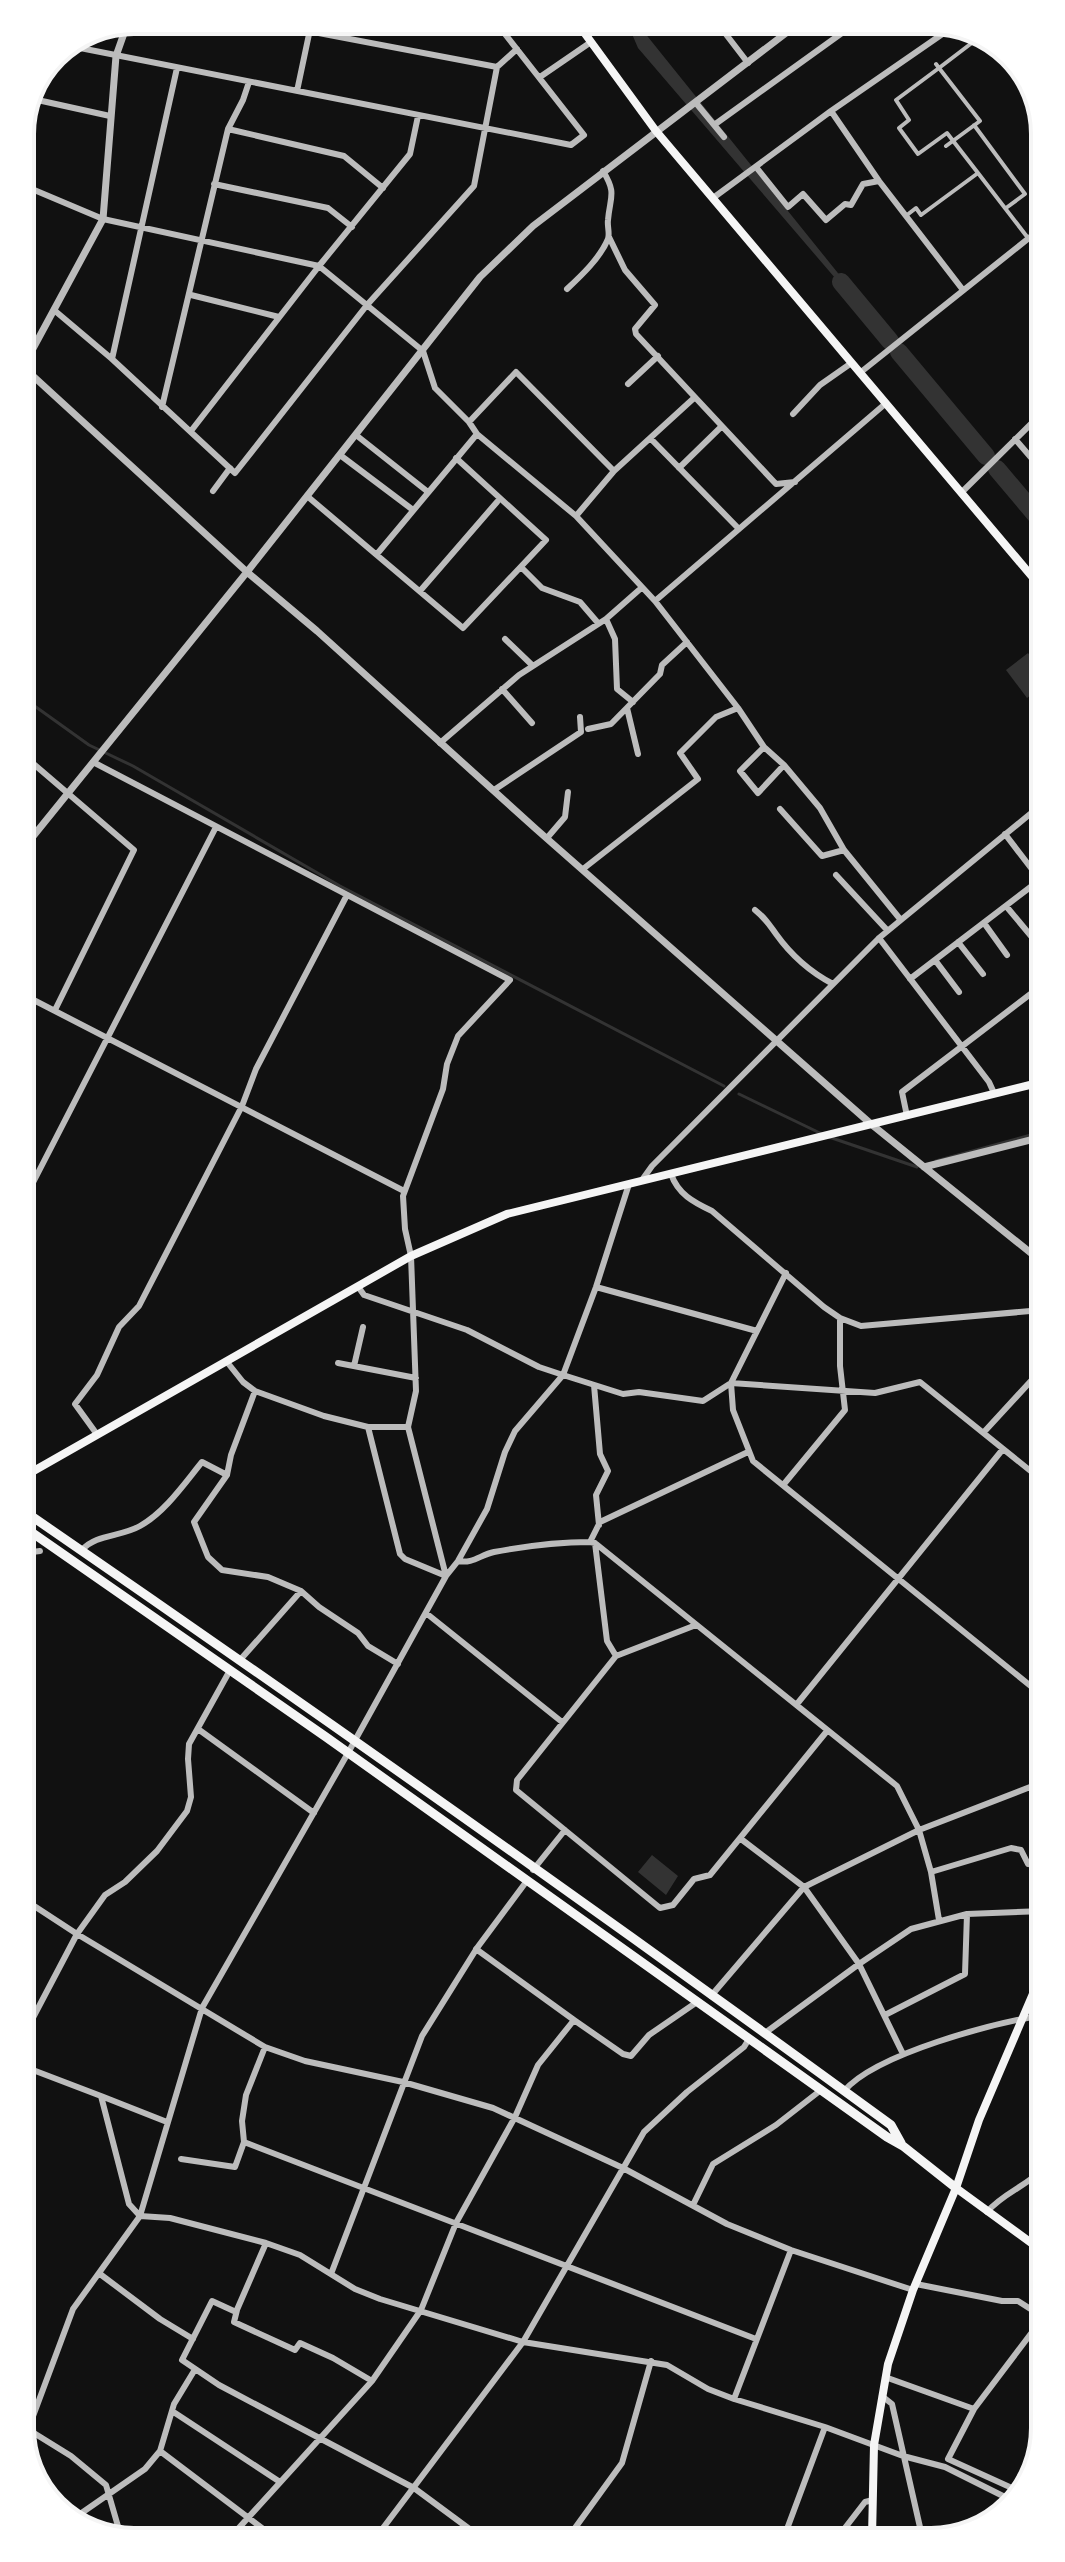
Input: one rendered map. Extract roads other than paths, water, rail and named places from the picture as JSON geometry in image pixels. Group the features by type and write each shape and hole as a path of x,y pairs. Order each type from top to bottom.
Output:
{"main road":[{"path":"585,34 656,131 1031,575"},
{"path":"34,1470 411,1256 507,1214 1031,1085"},
{"path":"34,1518 355,1741 765,2033 891,2125 903,2146"},
{"path":"34,1534 903,2146 1031,2243"},
{"path":"872,2528 874,2445 885,2377 914,2287 956,2188 979,2120 1031,2000"}],"street":[{"path":"297,91 309,34"},
{"path":"326,34 497,67"},
{"path":"82,49 571,145 584,135 505,34"},
{"path":"540,77 592,34"},
{"path":"726,34 748,63"},
{"path":"34,835 480,277 533,226 786,34"},
{"path":"714,125 841,34"},
{"path":"34,345 103,219 116,56 123,35"},
{"path":"713,198 942,35"},
{"path":"861,372 1029,239 947,133 918,154 899,128 909,120 896,100 971,43"},
{"path":"54,310 112,359 235,473 367,305 474,186 497,67 517,49"},
{"path":"938,66 980,121 946,146"},
{"path":"112,359 177,68"},
{"path":"162,407 228,129 249,82"},
{"path":"40,101 110,116"},
{"path":"696,103 724,137"},
{"path":"831,111 879,181 963,290"},
{"path":"191,431 410,154 418,116"},
{"path":"974,125 1025,194 1006,209"},
{"path":"228,129 344,156 383,188"},
{"path":"756,167 788,207 803,194 826,220 845,204 851,205 863,184 879,181"},
{"path":"603,171 614,197 608,221 609,237 625,270 655,305 635,329 636,334 776,484 795,482"},
{"path":"907,215 916,208 921,215 978,173"},
{"path":"214,184 328,208 352,227"},
{"path":"34,190 103,219 319,266 423,351 435,388 477,434 576,516 655,601 738,708 764,747 784,765 820,808 844,850 900,919"},
{"path":"567,289 587,271 609,237"},
{"path":"191,295 279,317"},
{"path":"628,384 658,356"},
{"path":"793,414 820,385 850,364"},
{"path":"469,422 516,372 614,471"},
{"path":"34,377 247,572 871,1124 1031,1253"},
{"path":"576,516 614,471 694,398"},
{"path":"655,601 885,404"},
{"path":"962,492 1031,424"},
{"path":"679,468 721,427"},
{"path":"377,554 477,434"},
{"path":"356,435 428,492"},
{"path":"651,439 739,529"},
{"path":"1015,439 1031,458"},
{"path":"340,455 413,510"},
{"path":"307,496 463,628 546,540 456,458"},
{"path":"213,491 230,468"},
{"path":"420,591 497,502"},
{"path":"521,567 542,588 580,602 598,623"},
{"path":"440,743 502,689 606,619 639,590"},
{"path":"606,619 615,639 617,689 633,702"},
{"path":"505,639 533,666"},
{"path":"588,729 611,724 660,674 662,665 687,642"},
{"path":"502,689 532,723"},
{"path":"627,708 638,754"},
{"path":"583,869 698,779 680,753 716,717 738,708"},
{"path":"494,790 581,732 580,717"},
{"path":"764,747 740,771 758,793 784,765"},
{"path":"96,759 216,827 510,980 458,1036 447,1064 443,1089 404,1191 405,1229 411,1256 416,1378 408,1427 446,1576"},
{"path":"34,764 134,850 55,1010"},
{"path":"547,838 565,817 568,792"},
{"path":"780,809 822,856 844,850"},
{"path":"640,1182 652,1166 887,930 1031,813"},
{"path":"34,1181 216,827"},
{"path":"1005,834 1031,867"},
{"path":"836,875 887,930"},
{"path":"910,979 1031,887"},
{"path":"96,1433 75,1404 97,1375 119,1327 139,1306 242,1106 256,1069 347,895"},
{"path":"1006,906 1031,936"},
{"path":"755,910 769,921 774,932 811,972 833,984"},
{"path":"984,923 1007,955"},
{"path":"879,938 994,1093"},
{"path":"958,942 983,974"},
{"path":"935,960 959,992"},
{"path":"907,1116 902,1092 1031,994"},
{"path":"34,1000 404,1191"},
{"path":"924,1167 1031,1140"},
{"path":"671,1174 675,1186 691,1202 712,1211 840,1318 861,1326 1031,1311"},
{"path":"34,2416 73,2309 140,2216 202,2008 487,1509 515,1431 563,1375 596,1287 629,1184"},
{"path":"359,1288 364,1295 467,1330 539,1367 563,1375 623,1394 639,1392 703,1401 731,1383 786,1273"},
{"path":"596,1287 757,1331"},
{"path":"784,1484 845,1410 840,1366 840,1318"},
{"path":"354,1366 363,1327"},
{"path":"227,1362 255,1391 324,1416 368,1427 408,1427"},
{"path":"338,1363 416,1378"},
{"path":"984,1432 1031,1381"},
{"path":"731,1383 875,1393 920,1382 1031,1471"},
{"path":"731,1383 733,1410 753,1461 1031,1686"},
{"path":"594,1385 600,1454 608,1471 596,1495 599,1525 592,1542 607,1641 616,1656"},
{"path":"255,1391 231,1455 227,1475 194,1522 208,1557 222,1570 238,1575 268,1577 301,1591 358,1633 368,1646 398,1664"},
{"path":"368,1427 400,1554 446,1576"},
{"path":"797,1704 1003,1449"},
{"path":"599,1525 748,1452"},
{"path":"82,1550 94,1540 139,1526 169,1501 202,1462 227,1475"},
{"path":"458,1561 469,1563 488,1553 556,1542 592,1542 897,1786 919,1830 931,1872 939,1920"},
{"path":"34,1552 40,1551"},
{"path":"240,1660 301,1591"},
{"path":"426,1613 562,1722"},
{"path":"696,1625 616,1656 517,1780 516,1790 660,1908 673,1905 694,1879 710,1875 827,1731"},
{"path":"34,2006 77,1934 105,1895 125,1882 157,1851 187,1811 191,1797 189,1744 229,1672"},
{"path":"198,1729 314,1813"},
{"path":"711,1996 804,1887 919,1830 1031,1787"},
{"path":"533,1870 565,1830"},
{"path":"741,1839 804,1887 859,1964 903,2054"},
{"path":"931,1872 1011,1848 1021,1850 1031,1864"},
{"path":"331,2274 422,2036 476,1949 526,1882"},
{"path":"34,1906 265,2047 305,2061 403,2082 515,2117 623,2168 727,2224 791,2250 914,2287 1018,2301 1031,2308"},
{"path":"765,2033 911,1929 967,1914 1031,1912"},
{"path":"885,2015 965,1974 967,1914"},
{"path":"476,1949 623,2054 631,2056 649,2035 697,2002"},
{"path":"844,2091 851,2083 903,2054 1031,2017"},
{"path":"239,2528 372,2381 421,2310 456,2223 515,2117 538,2065 574,2020"},
{"path":"383,2528 523,2342 644,2132 744,2047 749,2039"},
{"path":"181,2159 235,2167 244,2142 242,2121 246,2095 265,2047"},
{"path":"34,2070 167,2122"},
{"path":"693,2205 713,2164 776,2125 821,2089"},
{"path":"101,2096 129,2204 140,2216 170,2218 266,2243 300,2255 355,2289 380,2299 523,2342 667,2365 708,2389 874,2445 902,2451 945,2467 1004,2496"},
{"path":"244,2142 756,2339"},
{"path":"987,2212 997,2200 1031,2180"},
{"path":"266,2243 234,2322 295,2350 300,2343 372,2381"},
{"path":"734,2399 791,2250"},
{"path":"100,2274 160,2319 193,2339"},
{"path":"237,2310 212,2301 182,2360 194,2371 414,2488 468,2528"},
{"path":"1011,2488 948,2459 974,2409 1031,2333"},
{"path":"575,2528 622,2463 651,2361"},
{"path":"82,2513 145,2469 160,2451 172,2411 194,2371"},
{"path":"885,2377 974,2409"},
{"path":"882,2396 892,2404 920,2528"},
{"path":"172,2411 280,2482"},
{"path":"787,2528 825,2427"},
{"path":"35,2437 71,2456 106,2485 118,2527"},
{"path":"160,2451 262,2528"},
{"path":"845,2528 865,2502 873,2500"}],"waterway":[{"path":"841,282 890,341"},
{"path":"899,352 986,456"},
{"path":"997,469 1031,509"},
{"path":"34,706 89,745 133,766 340,886 724,1086"},
{"path":"739,1094 822,1134"},
{"path":"936,1161 1031,1135"},
{"path":"829,1137 917,1167"}]}
